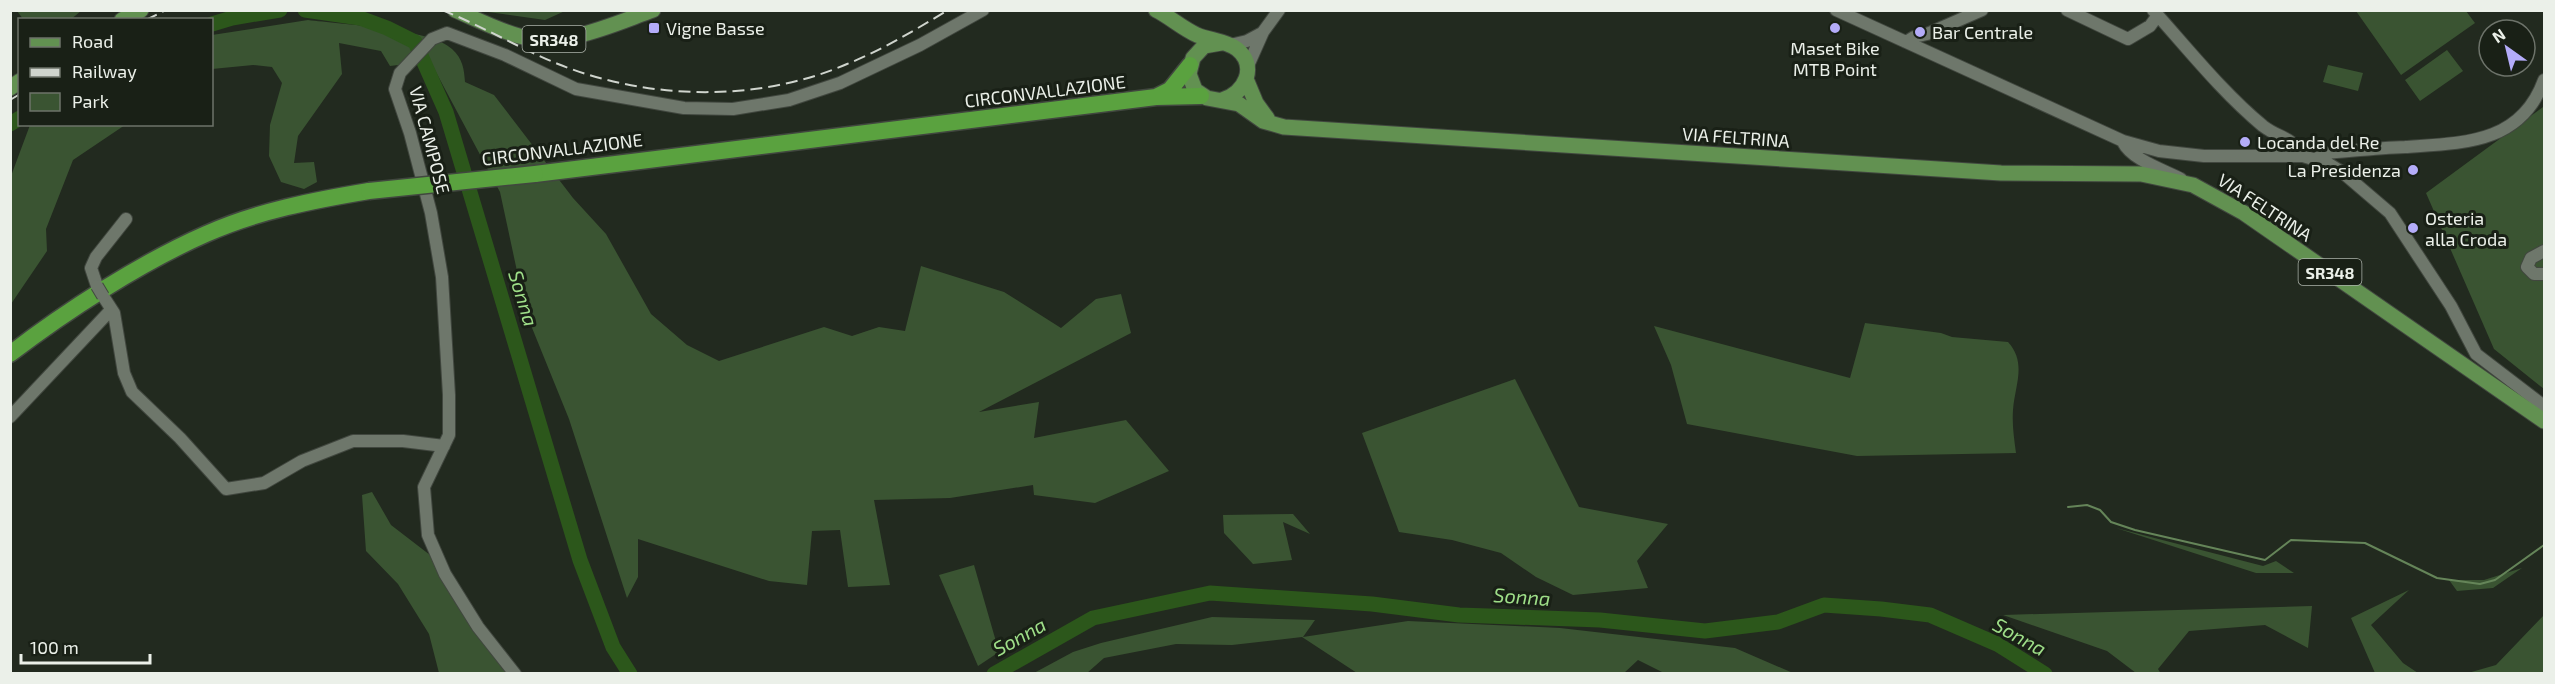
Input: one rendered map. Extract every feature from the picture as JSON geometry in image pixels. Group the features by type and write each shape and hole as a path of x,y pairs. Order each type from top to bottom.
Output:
{"highway":[{"name":"CIRCONVALLAZIONE","path":"1155,97 1170,90 1191,61"},
{"name":"CIRCONVALLAZIONE","path":"10,354 92,298 157,258 207,233 292,207 369,191 535,174 641,159 1155,97 1202,96"}],"main road":[{"path":"126,18 141,10"},
{"name":"SR348","path":"455,10 518,36 550,40 597,30 653,10"},
{"path":"1156,10 1183,28 1225,44 1244,58 1256,103 1264,116 1276,125"},
{"path":"1183,28 1192,43 1191,82 1202,96"},
{"path":"1191,61 1204,46 1225,44"},
{"path":"1222,100 1238,93 1247,73"},
{"name":"VIA FELTRINA","path":"1202,96 1239,104 1263,121 1313,131 1454,140 1553,143 2001,173 2141,174 2186,181 2244,213 2544,421"}],"street":[{"name":"VIA CAMPOSE","path":"515,674 478,627 456,592 445,574 428,535 424,487 449,435 442,278 431,213 410,134 395,89 400,73 432,39 447,33 506,55 576,89 684,108 733,109 789,100 840,83 920,45 983,10"},
{"path":"1247,73 1263,32 1279,10"},
{"name":"VIA FELTRINA","path":"1836,10 2123,141 2127,148 2137,156 2186,181"},
{"path":"1906,42 1914,37 1928,34 1967,14 1983,10"},
{"path":"2067,10 2128,39 2150,26 2156,13 2227,91 2265,127 2293,142 2309,158 2342,172 2390,213 2451,306 2476,354 2544,406"},
{"path":"1225,44 1247,42 1263,32"},
{"path":"2123,141 2159,151 2187,154 2309,158 2326,153 2478,141 2528,112 2537,99 2544,80"},
{"path":"2186,181 2178,170 2187,154"},
{"path":"126,219 96,257 91,268 100,291 114,313 124,372 132,392 180,438 226,489 264,483 302,461 352,441 403,441 444,446"},
{"path":"2544,251 2531,258 2527,267 2534,274 2544,274"},
{"path":"10,417 108,313 114,313"}],"green space":[{"path":"17,11 81,11 72,18 22,18"},
{"path":"481,11 565,11 545,20"},
{"path":"2356,11 2466,11 2475,23 2401,75"},
{"path":"2543,11 2544,389 2494,349 2426,193 2543,107"},
{"path":"308,20 406,32 441,42 452,49 462,64 465,82 494,95 573,198 606,234 651,314 687,345 719,361 824,327 852,336 879,327 905,331 921,266 1004,292 1061,328 1096,299 1121,294 1131,333 979,412 1039,402 1034,438 1126,420 1169,471 1095,503 1034,495 1033,485 950,498 874,500 890,585 848,587 840,530 812,531 807,585 769,581 638,539 638,577 627,598 569,419 526,313 500,192 430,61 390,66 381,51 339,43 342,74 298,136 294,163 314,162 317,182 304,189 281,182 269,156 270,125 282,83 272,67 253,65 213,69 213,35"},
{"path":"2447,50 2463,71 2420,101 2405,80"},
{"path":"2328,65 2363,73 2358,91 2323,82"},
{"path":"30,126 124,126 73,160 46,229 47,251 11,304 11,176"},
{"path":"1865,323 1941,333 1952,337 2008,342 2014,350 2018,366 2013,416 2016,453 1857,456 1687,424 1671,365 1654,326 1850,378"},
{"path":"1515,379 1579,507 1668,524 1637,561 1648,588 1573,595 1536,577 1501,553 1452,540 1399,532 1362,433"},
{"path":"372,492 391,525 430,555 509,673 439,673 429,634 398,584 366,551 362,495"},
{"path":"1293,514 1310,534 1283,522 1292,560 1253,564 1224,533 1223,515"},
{"path":"2116,528 2263,566 2276,561 2294,573 2256,573"},
{"path":"974,565 999,652 978,666 939,575"},
{"path":"2522,568 2493,588 2457,591 2449,580 2484,580"},
{"path":"2409,590 2371,625 2403,663 2418,673 2375,673 2351,618"},
{"path":"2312,606 2308,648 2265,625 2189,631 2158,669 2161,674 2136,673 2107,651 2003,615"},
{"path":"2544,615 2544,673 2468,673 2496,665"},
{"path":"1212,617 1315,620 1303,637 1408,621 1560,628 1735,648 1793,673 1664,673 1638,660 1624,673 1357,673 1302,637 1232,645 1176,644 1104,658 1087,673 1034,673 1073,652 1101,643"}],"waterway":[{"name":"Sonna","path":"213,24 280,10"},
{"name":"Sonna","path":"305,10 360,18 415,42 446,112 580,560 613,647 630,674"},
{"name":"Sonna","path":"10,124 18,119"},
{"path":"2068,507 2087,505 2100,510 2111,522 2135,530 2265,560 2291,540 2365,543 2437,578 2480,584 2495,580 2544,545"},
{"name":"Sonna","path":"994,674 1093,618 1210,593 1372,604 1459,615 1600,620 1705,631 1778,622 1824,605 1881,609 1930,615 1997,644 2045,674"}],"railway":[{"path":"150,18 166,10"},
{"path":"442,10 543,58 593,76 628,85 702,92 740,91 777,86 812,77 873,52 948,10"},
{"path":"10,100 18,95"}],"place":[{"name":"Vigne Basse","path":"654,28"},
{"name":"Maset Bike MTB Point","path":"1835,28"},
{"name":"Bar Centrale","path":"1920,32"},
{"name":"Locanda del Re","path":"2245,142"},
{"name":"La Presidenza","path":"2413,170"},
{"name":"Osteria alla Croda","path":"2413,228"}]}
